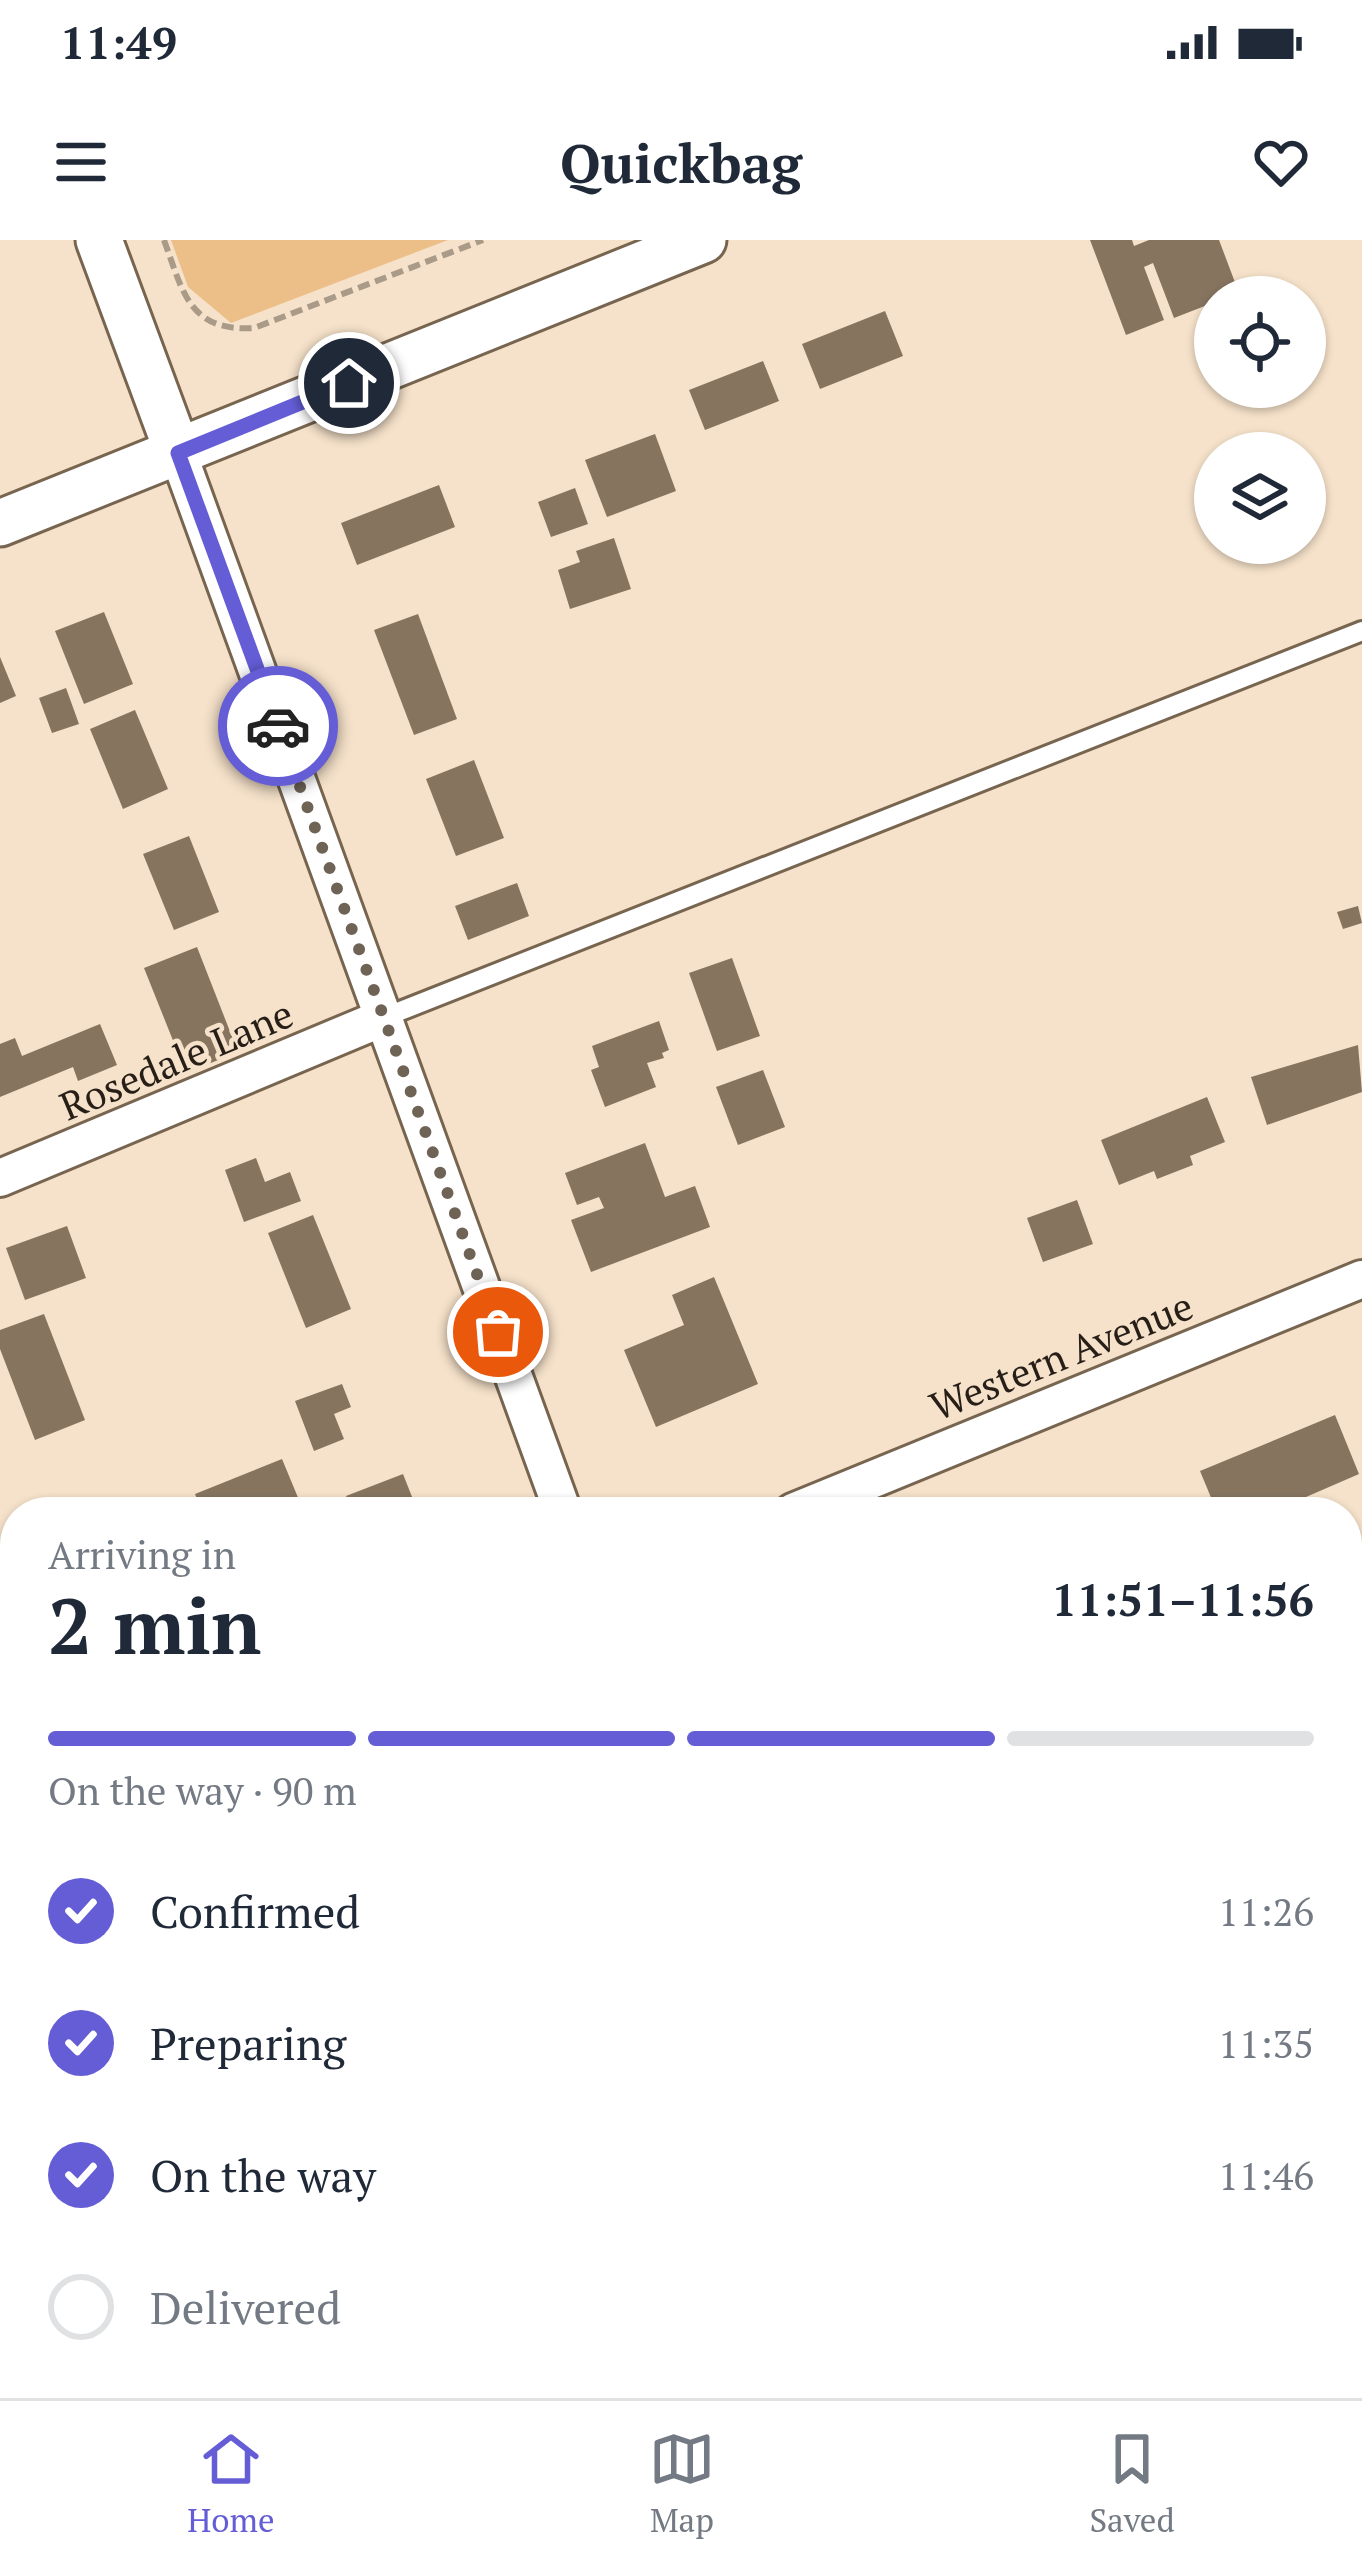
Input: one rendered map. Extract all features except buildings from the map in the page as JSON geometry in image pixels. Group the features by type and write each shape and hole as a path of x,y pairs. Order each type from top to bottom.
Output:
{"street":[{"path":"99,240 558,1497"},
{"path":"0,524 703,240"},
{"name":"Rosedale Lane","path":"0,1178 385,1017"},
{"name":"Western Avenue","path":"830,1497 1362,1279"}],"lane":[{"path":"385,1017 1362,631"}],"path":[{"path":"164,240 183,291 201,319 228,330 254,328 483,240"}],"shaded area":[{"path":"171,240 448,240 231,323 188,287"}],"way so far":[{"path":"278,726 498,1332"}],"route":[{"path":"278,726 178,453 349,383"}]}
